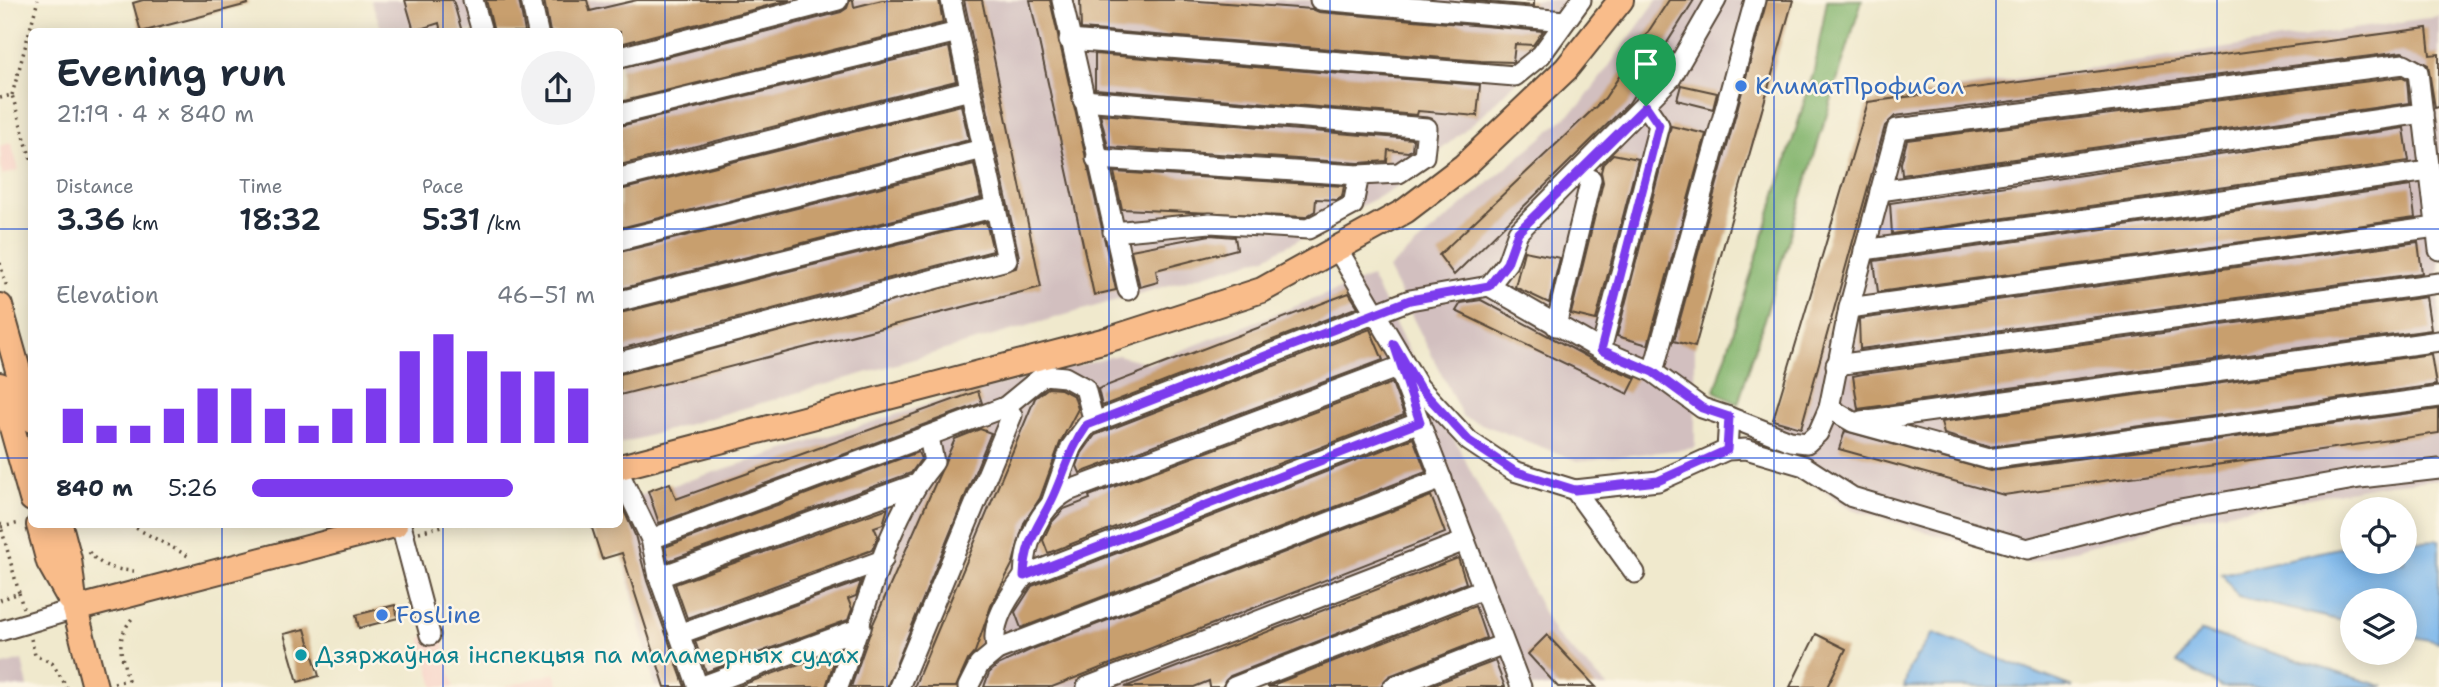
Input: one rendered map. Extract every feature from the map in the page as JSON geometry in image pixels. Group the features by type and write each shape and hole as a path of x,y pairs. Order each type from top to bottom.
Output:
{"main road":[{"path":"623,466 1110,339 1262,290 1405,211 1464,166 1566,69 1621,0"},
{"path":"0,306 28,406"},
{"path":"0,385 28,485"},
{"path":"40,528 49,562 75,609 106,685"},
{"path":"61,528 69,559 75,609"},
{"path":"75,609 386,528"}],"street":[{"path":"473,0 481,28"},
{"path":"531,0 537,28"},
{"path":"623,56 838,0"},
{"path":"623,361 1007,260 951,0"},
{"path":"1062,0 1096,159 1128,290"},
{"path":"1320,0 1565,21"},
{"path":"1069,40 1515,76 1541,55 1581,0"},
{"path":"1489,286 1507,263 1518,232 1671,78 1716,0"},
{"path":"1653,372 1755,0"},
{"path":"623,113 958,32"},
{"path":"1024,576 1025,551 1052,501 1071,447 1087,425 1410,300 1489,286 1601,350 1653,372 1702,408 1790,441 1807,443 1818,433 1829,408 1849,308 1897,129 2404,64 2418,72 2439,250"},
{"path":"623,177 971,90"},
{"path":"1083,100 1427,128 1424,156 1399,173 1359,175 1096,159"},
{"path":"1601,350 1659,125 1646,106"},
{"path":"1881,191 2423,113"},
{"path":"623,239 983,149"},
{"path":"1864,250 2430,171"},
{"path":"1113,232 1210,223 1308,229 1353,205 1359,175"},
{"path":"1556,326 1591,179"},
{"path":"623,300 996,206"},
{"path":"1849,308 2436,228"},
{"path":"1338,250 1419,387 1469,441 1514,471 1575,490 1658,481 1727,450 1746,449 1804,466 1852,497 2027,550 2169,512 2360,478 2439,469"},
{"path":"1836,365 2439,283"},
{"path":"1853,422 2439,341"},
{"path":"1394,344 1399,367 1521,687"},
{"path":"1052,501 1068,491 1399,367"},
{"path":"650,539 1004,407 1044,375 1065,377 1085,388 1094,422"},
{"path":"1829,408 1853,422 1988,459 2439,397"},
{"path":"899,687 1012,415 1004,407"},
{"path":"1727,450 1729,417"},
{"path":"997,650 994,641 1005,602 1024,576 1420,422"},
{"path":"838,687 883,560 914,485 934,462 929,437"},
{"path":"968,687 979,665 997,650 1442,479"},
{"path":"623,481 650,539 659,578 699,687 861,628"},
{"path":"659,578 914,485"},
{"path":"1575,490 1635,573"},
{"path":"399,528 430,635"},
{"path":"1087,687 1465,541"},
{"path":"679,634 883,560"},
{"path":"1234,687 1483,589"},
{"path":"0,631 75,609"},
{"path":"1393,687 1504,644"}],"path":[{"path":"30,28 38,0"},
{"path":"28,37 12,95 28,149"},
{"path":"0,98 12,95"},
{"path":"0,600 19,593 1,525 28,521"},
{"path":"136,528 192,558"},
{"path":"82,543 95,559 112,569 133,571"},
{"path":"106,685 128,680 120,645 123,629 144,610"},
{"path":"36,655 52,663 67,687"}],"shaded area":[{"path":"371,0 1586,0 1559,40 1479,118 1395,188 1266,257 623,443 623,28 381,28"},
{"path":"1657,0 1793,0 1695,347 1695,448 1578,461 1463,417 1388,269 1582,103"},
{"path":"2439,16 2439,479 2388,484 2182,520 2028,563 1849,508 1791,469 1763,460 1868,102"},
{"path":"11,143 19,170 2,175 0,146"},
{"path":"1371,277 1554,633 1608,687 655,687 622,553 623,501 968,392 1118,355 1149,363"},
{"path":"441,631 454,687 434,687 421,638"},
{"path":"22,660 28,687 0,687 0,666"},
{"path":"555,673 560,687 504,687"}],"green space":[{"path":"1827,0 1862,0 1738,404 1715,391 1814,71"}],"water":[{"path":"2439,540 2439,642 2417,637 2417,588 2340,588 2340,620 2238,597 2222,574 2340,548 2340,574 2417,574 2417,541"},
{"path":"2201,631 2385,687 2222,687 2177,663"},
{"path":"1933,633 2073,687 1904,687 1909,668"}],"building":[{"path":"143,0 247,0 248,4 156,28 140,28 133,3"},
{"path":"405,0 453,0 461,28 440,28 439,23 413,28"},
{"path":"486,0 519,0 524,28 493,28"},
{"path":"544,0 587,0 590,11 637,0 790,0 623,43 623,28 549,28"},
{"path":"850,0 853,0 854,7 882,0 939,0 943,23 623,101 623,68 841,12 847,8"},
{"path":"964,0 982,0 1041,287 623,394 623,373 1016,268 1019,257"},
{"path":"1030,0 1050,0 1116,290 1094,295"},
{"path":"1080,0 1184,0 1543,31 1533,45 1515,44 1513,62 1481,61 1081,29"},
{"path":"1463,0 1534,0 1534,6"},
{"path":"1669,0 1694,0 1629,103 1454,275 1439,255 1605,98"},
{"path":"1767,0 1793,0 1695,347 1674,341"},
{"path":"2427,28 2430,55 2439,54 2439,107 2435,108 2428,65 2402,52 1895,116 1885,126 1801,428 1773,420 1868,102"},
{"path":"949,47 956,81 623,164 623,125"},
{"path":"1095,54 1480,85 1477,116 1418,111 1417,115 1095,89"},
{"path":"2401,77 2407,80 2409,103 1902,175 1901,163 1907,140"},
{"path":"1681,85 1717,93 1713,109 1677,100"},
{"path":"961,105 969,140 623,227 623,189"},
{"path":"1100,114 1413,139 1412,149 1408,152 1388,150 1387,161 1359,163 1108,147"},
{"path":"1671,126 1706,134 1648,345 1617,336"},
{"path":"2404,128 2409,161 1892,234 1890,203"},
{"path":"1613,154 1638,159 1596,320 1571,314 1603,182 1603,164"},
{"path":"974,164 981,198 623,288 623,251"},
{"path":"1114,172 1344,186 1342,197 1337,200 1316,199 1315,211 1305,217 1122,209"},
{"path":"2411,186 2415,218 1878,292 1874,261"},
{"path":"986,222 993,251 623,348 623,312"},
{"path":"1210,235 1235,237 1237,249 1156,270 1158,282 1140,287 1131,250"},
{"path":"2418,242 2422,273 1860,349 1859,319"},
{"path":"1524,251 1560,258 1549,303 1515,287"},
{"path":"1349,293 1358,307 1102,406 1098,389"},
{"path":"2426,297 2431,330 1858,409 1853,376 1863,374"},
{"path":"1481,300 1595,361 1636,378 1628,394 1456,311 1461,303"},
{"path":"1370,329 1383,360 1080,473 1077,466 1082,453 1095,435"},
{"path":"2431,354 2436,385 1989,447 1944,434 1941,422"},
{"path":"1392,383 1404,415 1048,553 1043,540 1051,523 1064,509 1090,499 1089,496"},
{"path":"1048,388 1061,389 1074,396 1078,409 1060,443 1040,498 1024,523 1013,563 991,606 975,652 968,660 956,687 914,687 1035,398"},
{"path":"978,391 982,403 659,523 648,491 670,483 676,499"},
{"path":"2439,409 2439,433 2004,495 1839,449 1845,431 1990,471"},
{"path":"980,429 991,433 887,687 851,687 873,624 955,439"},
{"path":"1413,438 1426,472 1021,628 1015,612 1032,586"},
{"path":"918,452 921,459 911,473 668,561 665,547"},
{"path":"1431,496 1445,533 1052,687 984,687 989,673 998,665 1030,650"},
{"path":"888,508 883,524 874,527 878,536 872,550 687,618 675,584"},
{"path":"623,509 635,535 647,581 685,687 665,687 622,553 602,559 592,528 623,528"},
{"path":"1458,558 1466,583 1230,676 1222,687 1210,687 1209,681 1194,687 1125,687"},
{"path":"861,581 856,596 848,599 852,609 848,620 706,672 695,641"},
{"name":"FosLine","path":"395,605 398,618 359,628 356,615"},
{"path":"1475,606 1486,638 1389,676 1381,687 1267,687"},
{"name":"Дзяржаўная інспекцыя па маламерных судах","path":"305,629 319,676 298,682 284,634"},
{"path":"1816,634 1846,649 1827,687 1790,687"},
{"path":"1547,635 1596,687 1558,687 1528,654"},
{"path":"835,651 826,687 736,687"},
{"path":"1495,661 1505,687 1427,687"}],"place":[{"name":"КлиматПрофиСол","path":"1741,86"},
{"name":"FosLine","path":"382,615"},
{"name":"Дзяржаўная інспекцыя па маламерных судах","path":"301,655"}],"route":[{"path":"1646,106 1659,125 1601,350 1653,372 1702,408 1729,417 1727,450 1658,481 1575,490 1514,471 1469,441 1419,387 1394,344 1399,367 1420,422 1024,576 1025,551 1052,501 1071,447 1087,425 1410,300 1489,286 1507,263 1518,232 1646,106"}]}
